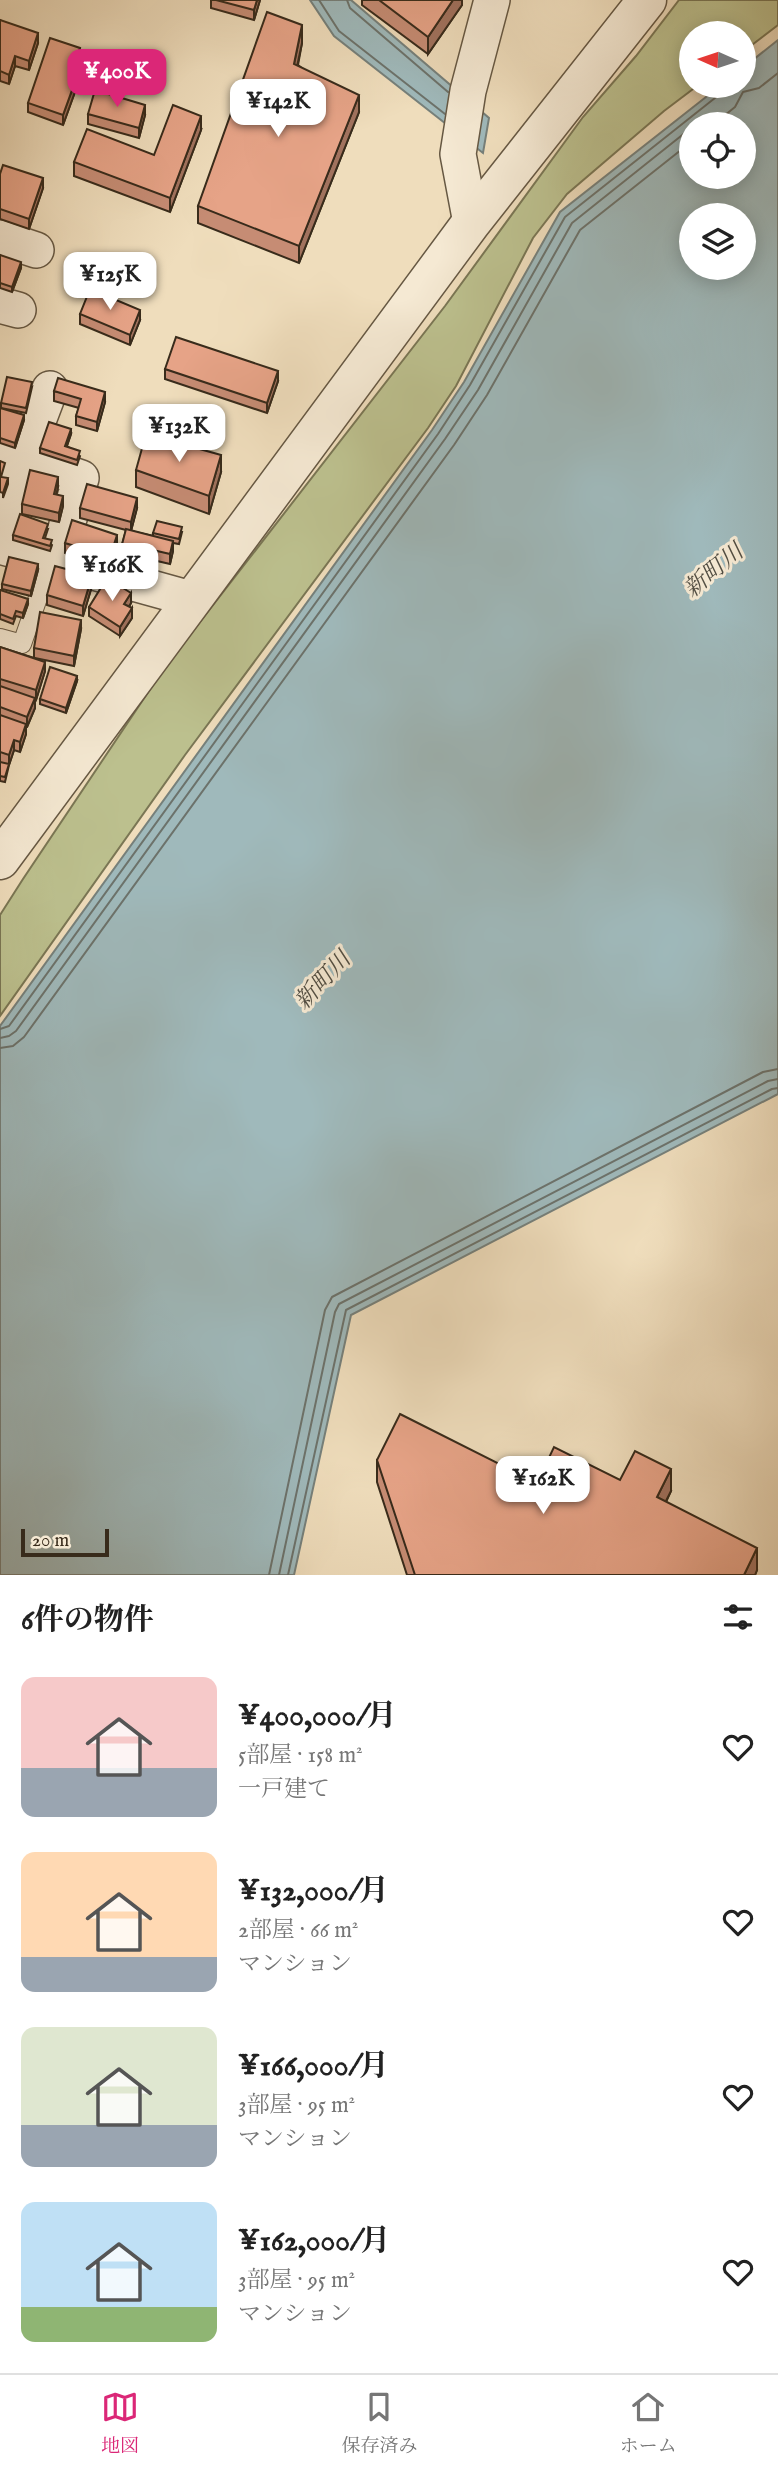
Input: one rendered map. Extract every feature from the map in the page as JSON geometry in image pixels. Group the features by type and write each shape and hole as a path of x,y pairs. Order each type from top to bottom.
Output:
{"street":[{"path":"471,223 458,143 468,91 492,0"},
{"path":"7,839 191,599 471,223 647,0"},
{"path":"0,238 36,250"},
{"path":"0,533 12,454 50,389"},
{"path":"12,454 81,478 53,561"},
{"path":"0,547 191,599"}],"lane":[{"path":"0,638 22,644 53,561"}],"green space":[{"path":"679,0 778,0 778,25 756,42 756,21 679,21 679,98 681,98 567,194 533,238 456,386 428,428 185,755 0,1016 0,915 23,879 165,667 445,306 583,117 636,56"}],"water":[{"path":"310,0 351,0 489,118 483,153 334,36"},
{"name":"新町川","path":"778,40 778,1094 351,1315 294,1575 0,1575 0,1026 432,430 464,382 560,212 679,118 679,189 756,189 756,112 687,112 705,98 756,98 756,57"}],"building":[{"path":"216,0 257,0 254,10"},
{"path":"379,0 453,0 428,37"},
{"path":"267,12 302,25 294,64 359,95 299,246 198,206"},
{"path":"0,20 38,33 29,61 15,56 9,75 0,71"},
{"path":"50,38 80,48 70,77 76,79 63,115 28,103"},
{"path":"95,90 145,105 139,128 88,114"},
{"path":"173,105 201,116 170,198 74,162 87,129 154,155"},
{"path":"3,165 43,178 29,219 0,209 0,174"},
{"path":"0,255 21,262 12,287 0,283"},
{"path":"90,289 140,310 130,335 80,314"},
{"path":"176,337 278,371 267,403 165,369"},
{"path":"7,377 32,382 26,408 1,403"},
{"path":"58,378 105,392 97,422 76,416 81,399 54,391"},
{"path":"0,408 24,415 15,443 0,438"},
{"path":"49,422 71,429 65,446 80,451 77,460 40,448"},
{"path":"146,434 221,455 209,496 136,470"},
{"path":"0,461 5,463 1,477 8,478 3,493 0,492"},
{"path":"30,470 58,477 54,494 63,496 59,513 22,504"},
{"path":"87,484 137,498 131,522 80,508"},
{"path":"20,514 48,524 43,538 52,540 50,546 13,535"},
{"path":"72,520 117,535 110,557 65,543"},
{"path":"157,521 182,527 179,539 153,533"},
{"path":"126,529 173,541 170,554 157,551 153,565 119,556"},
{"path":"9,557 38,564 31,591 2,584"},
{"path":"55,566 92,576 83,606 47,595"},
{"path":"107,578 131,593 124,604 132,608 120,627 89,607"},
{"path":"0,590 28,599 23,613 16,611 13,619 0,614"},
{"path":"40,612 81,620 74,656 34,648"},
{"path":"0,647 45,662 36,690 0,679"},
{"path":"50,667 77,676 66,708 40,699"},
{"path":"0,686 35,698 27,717 0,707"},
{"path":"0,715 26,724 20,742 14,740 9,755 0,752"},
{"path":"0,762 9,764 5,777 0,776"},
{"path":"400,1414 537,1483 554,1447 620,1480 635,1451 671,1469 657,1497 757,1548 744,1575 415,1575 377,1460"}]}
